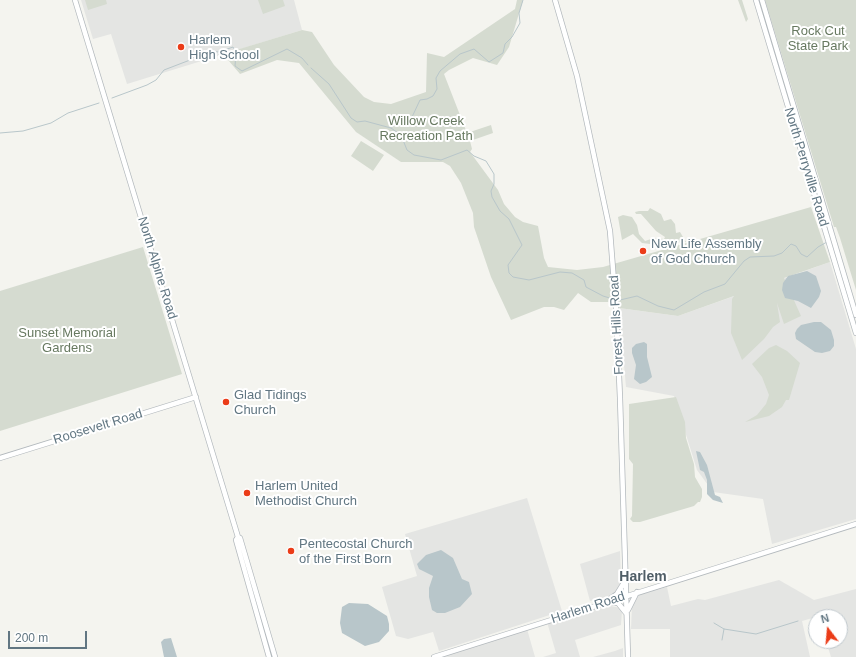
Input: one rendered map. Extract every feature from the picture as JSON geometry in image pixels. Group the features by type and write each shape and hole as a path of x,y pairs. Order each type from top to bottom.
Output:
{"main road":[{"name":"North Alpine Road","path":"75,0 275,657"},
{"name":"Forest Hills Road","path":"555,0 577,76 610,231 616,302 628,657"},
{"name":"North Perryville Road","path":"756,0 856,333"},
{"name":"North Perryville Road","path":"762,0 837,247 856,315"},
{"name":"Roosevelt Road","path":"0,458 196,397"},
{"name":"Harlem Road","path":"434,657 856,524"},
{"name":"North Alpine Road","path":"238,536 236,540 269,657"},
{"path":"607,602 617,594 625,581"},
{"path":"626,614 630,604 638,592"},
{"path":"607,602 618,603 626,614"}],"shaded area":[{"name":"Harlem High School","path":"81,0 294,0 302,30 127,84 111,34 93,39"},
{"path":"830,262 856,349 856,519 772,544 763,499 713,492 697,470 674,396 626,387 619,308 678,316"},
{"path":"807,271 816,276 821,291 819,297 811,308 798,301 785,298 782,290 783,283 788,276"},
{"path":"821,322 831,330 834,346 830,351 822,353 815,352 796,339 795,333 801,325"},
{"path":"644,342 647,344 647,357 652,377 646,382 640,384 634,379 636,365 632,348 636,344"},
{"path":"696,451 700,452 707,465 715,495 720,497 723,503 713,500 707,494 707,480 704,472 700,470"},
{"path":"527,498 562,611 439,651 433,632 408,639 396,636 382,587 417,576 405,534"},
{"path":"441,550 453,558 462,579 469,582 472,594 460,607 445,613 437,613 432,610 429,597 429,588 433,576 419,569 417,564 426,555"},
{"path":"620,551 621,580 617,591 611,596 590,601 580,564"},
{"path":"779,580 814,600 856,589 856,657 831,657 828,649 848,649 848,609 808,609 808,619 802,621 810,657 670,657 670,629 631,629 632,605 639,595 667,587 671,606 698,599 705,600"},
{"path":"349,603 368,604 387,616 389,631 379,642 365,646 342,633 340,623 342,607"},
{"path":"611,606 620,608 622,611 621,625 575,640 580,657 543,657 556,653 547,622"},
{"path":"527,629 535,657 441,657"},
{"path":"171,638 177,657 164,657 161,642 164,639"},
{"path":"623,648 623,657 593,657 615,651"}],"green space":[{"path":"85,0 106,0 107,4 88,10"},
{"path":"258,0 283,0 285,6 263,14"},
{"name":"Willow Creek Recreation Path","path":"517,0 523,0 509,47 497,65 473,58 444,74 467,133 491,125 493,133 470,141 472,149 470,152 498,190 504,204 515,217 523,222 538,226 544,258 548,267 577,270 603,267 811,207 830,262 784,278 801,316 784,324 777,303 780,322 773,327 764,339 742,360 731,333 732,299 734,296 678,316 619,308 608,302 591,302 578,293 564,310 554,307 544,307 511,320 491,277 474,227 473,213 461,183 450,166 443,162 401,162 356,132 299,63 277,60 240,74 223,54 302,30 312,32 334,65 364,97 374,102 391,104 426,92 427,53 444,57 515,9"},
{"path":"738,0 742,0 748,19 746,22"},
{"name":"Rock Cut State Park","path":"765,0 856,0 856,290 840,238 836,227 834,227"},
{"path":"361,141 384,155 373,171 351,156"},
{"path":"650,208 661,214 664,221 671,219 675,224 676,233 680,232 686,242 671,243 668,246 656,241 650,244 642,243 633,234 622,240 618,217 623,215 632,217 637,225 639,234 645,241 654,238 664,239 665,237 656,231 641,214 636,214 635,212 648,211"},
{"name":"Sunset Memorial Gardens","path":"143,247 182,374 0,431 0,291"},
{"path":"776,345 787,351 800,363 789,400 786,400 782,407 769,416 745,422 757,415 766,404 769,395 762,377 752,364 769,348"},
{"path":"676,397 685,422 686,438 694,464 695,477 702,489 702,497 700,502 694,506 640,522 633,522 630,519 632,516 633,464 629,459 629,404"}],"waterway":[{"path":"400,121 412,117 420,100 433,96 437,89 436,78 440,71 460,54 474,49 489,62 503,53 505,44 512,37 520,23 519,13 523,0"},
{"path":"112,98 147,85 156,80 164,70 190,60 200,52 205,51 219,52 233,47 236,53 235,66 242,71 287,49 302,58 308,65"},
{"path":"311,68 329,84 351,118 357,122 365,121 391,128 401,135 407,150 414,155 441,160 467,150 474,156 486,161 494,174 494,184 491,191 492,197 500,211 509,219 522,245 508,265 509,273 513,277 529,280 560,272 572,273 584,280 586,287 603,296 613,299"},
{"path":"0,133 23,131 51,123 68,113 99,103"},
{"path":"392,127 399,122"},
{"path":"620,300 637,296 658,306 674,310 704,292 725,284 744,261 750,257 774,256 782,253 791,244 796,246 801,254 807,257 818,247 827,242"},
{"path":"714,623 724,629 756,634 798,621"},
{"path":"722,640 724,629"}],"place":[{"name":"Harlem High School","path":"181,47"},
{"name":"New Life Assembly of God Church","path":"643,251"},
{"name":"Glad Tidings Church","path":"226,402"},
{"name":"Harlem United Methodist Church","path":"247,493"},
{"name":"Pentecostal Church of the First Born","path":"291,551"}],"district":[{"name":"Harlem","path":"643,577"}]}
